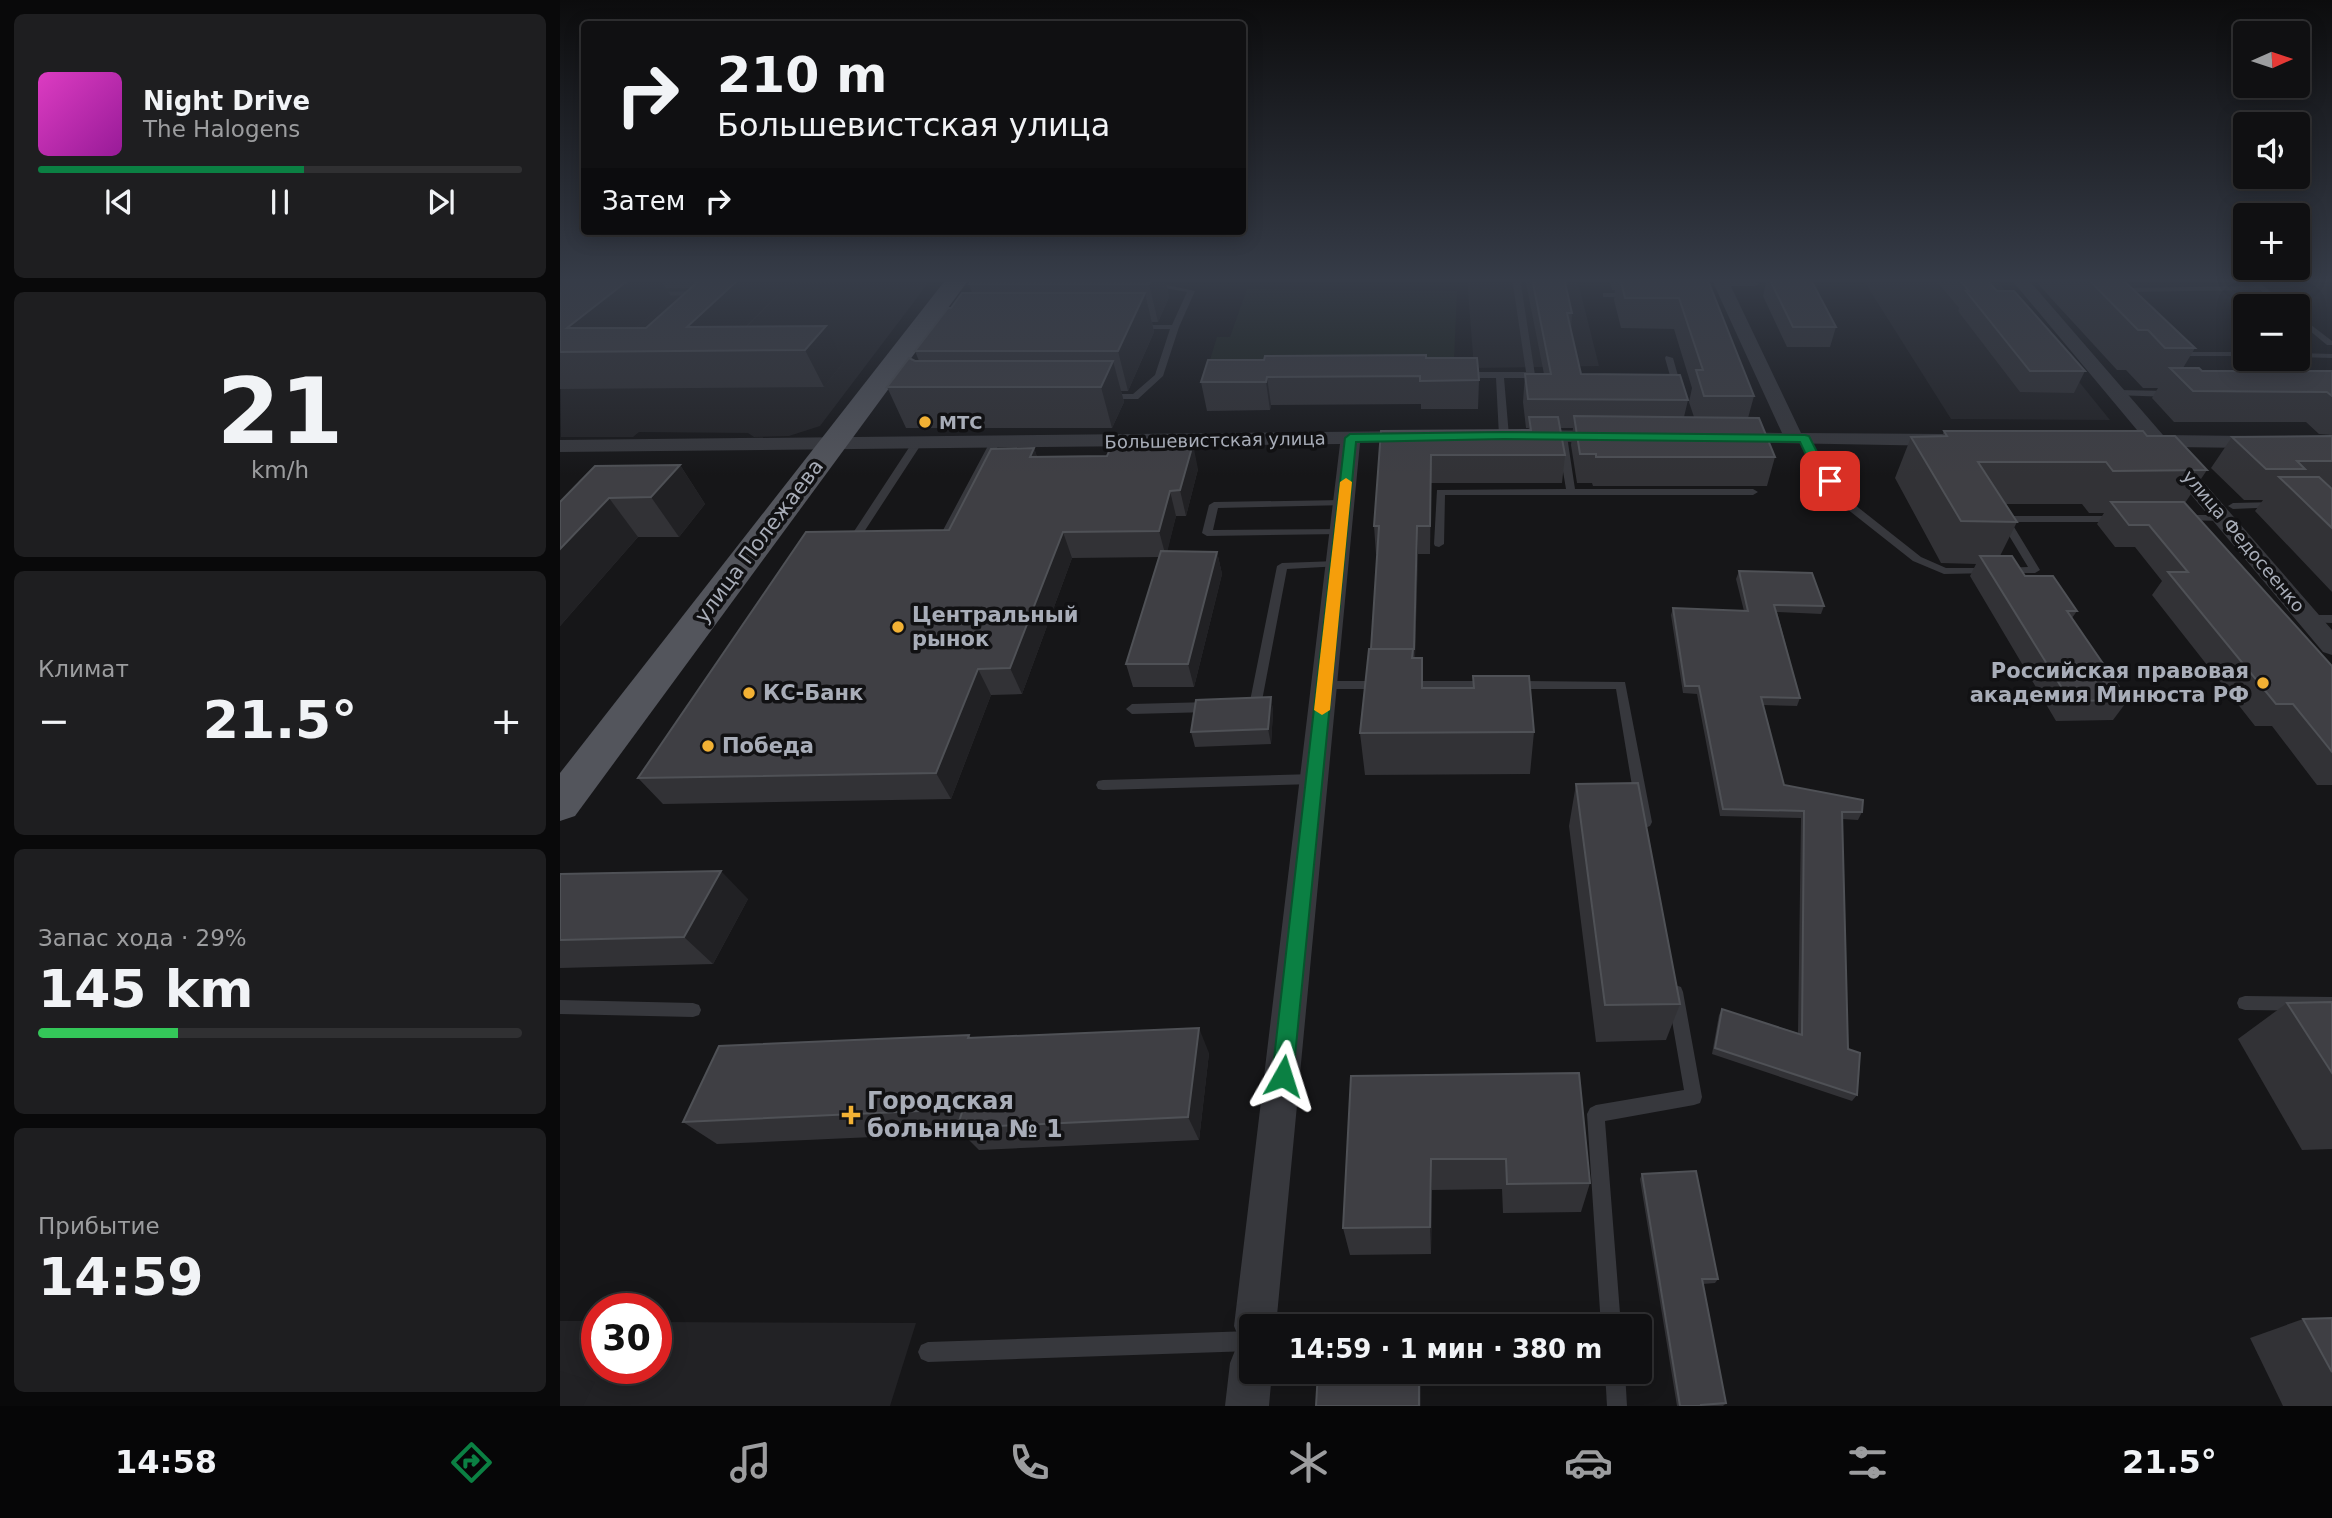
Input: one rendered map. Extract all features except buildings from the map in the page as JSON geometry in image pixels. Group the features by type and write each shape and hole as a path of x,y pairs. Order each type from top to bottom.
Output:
{"main road":[{"name":"улица Полежаева","path":"560,804 832,443 912,344"}],"street":[{"path":"1750,344 1799,438"},
{"name":"улица Федосеенко","path":"2074,344 2158,441 2229,512 2332,646"},
{"path":"1478,436 1627,437"},
{"name":"Большевистская улица","path":"560,446 1438,437"},
{"path":"1256,1314 1350,438"},
{"path":"1718,438 1970,440"},
{"path":"2122,441 2332,443"},
{"path":"1247,1406 1249,1384"}],"lane":[{"path":"1095,397 1135,397 1159,376 1170,344"},
{"path":"1446,375 1531,375 1526,344"},
{"path":"2190,354 2233,354"},
{"path":"2310,355 2332,356"},
{"path":"1667,397 1680,399 1669,358"},
{"path":"2288,371 2305,386"},
{"path":"1500,375 1504,436"},
{"path":"2117,393 2186,394"},
{"path":"1562,436 1571,492"},
{"path":"1799,438 1846,503 1917,559 1944,571 2035,570 2004,519 2122,519"},
{"path":"918,537 944,537 995,442"},
{"path":"867,538 854,539 917,443"},
{"path":"1439,544 1440,492 1753,492"},
{"path":"1341,531 1207,533 1214,505 1344,503"},
{"path":"2175,518 2289,505"},
{"path":"1132,709 1255,706 1282,566 1337,564"},
{"path":"2310,620 2332,619"},
{"path":"1324,685 1620,685 1647,832"},
{"path":"1103,785 1314,779"},
{"path":"1610,1314 1595,1114 1694,1097 1673,978"},
{"path":"2245,1003 2332,1004"},
{"path":"560,1006 693,1010"},
{"path":"928,1352 1239,1341"},
{"path":"1616,1384 1617,1406"}],"shaded area":[{"path":"560,344 882,344 820,426 789,436 639,432 633,437 561,437"},
{"path":"1215,344 1455,344 1454,361 1210,360"},
{"path":"1472,344 1593,344 1599,366 1474,368"},
{"path":"1903,344 2048,344 2110,420 1951,419"},
{"path":"560,1321 581,1321 581,1384 672,1384 672,1322 916,1323 890,1406 560,1406"}],"slow traffic":[{"path":"1322,710 1346,482"}],"place":[{"name":"МТС","path":"925,422"},
{"name":"Центральный рынок","path":"898,627"},
{"name":"Российская правовая академия Минюста РФ","path":"2263,683"},
{"name":"КС-Банк","path":"749,693"},
{"name":"Победа","path":"708,746"},
{"name":"Городская больница № 1","path":"851,1115"}],"route":[{"path":"1283,1076 1350,438 1805,438 1814,459 1830,481"}]}
